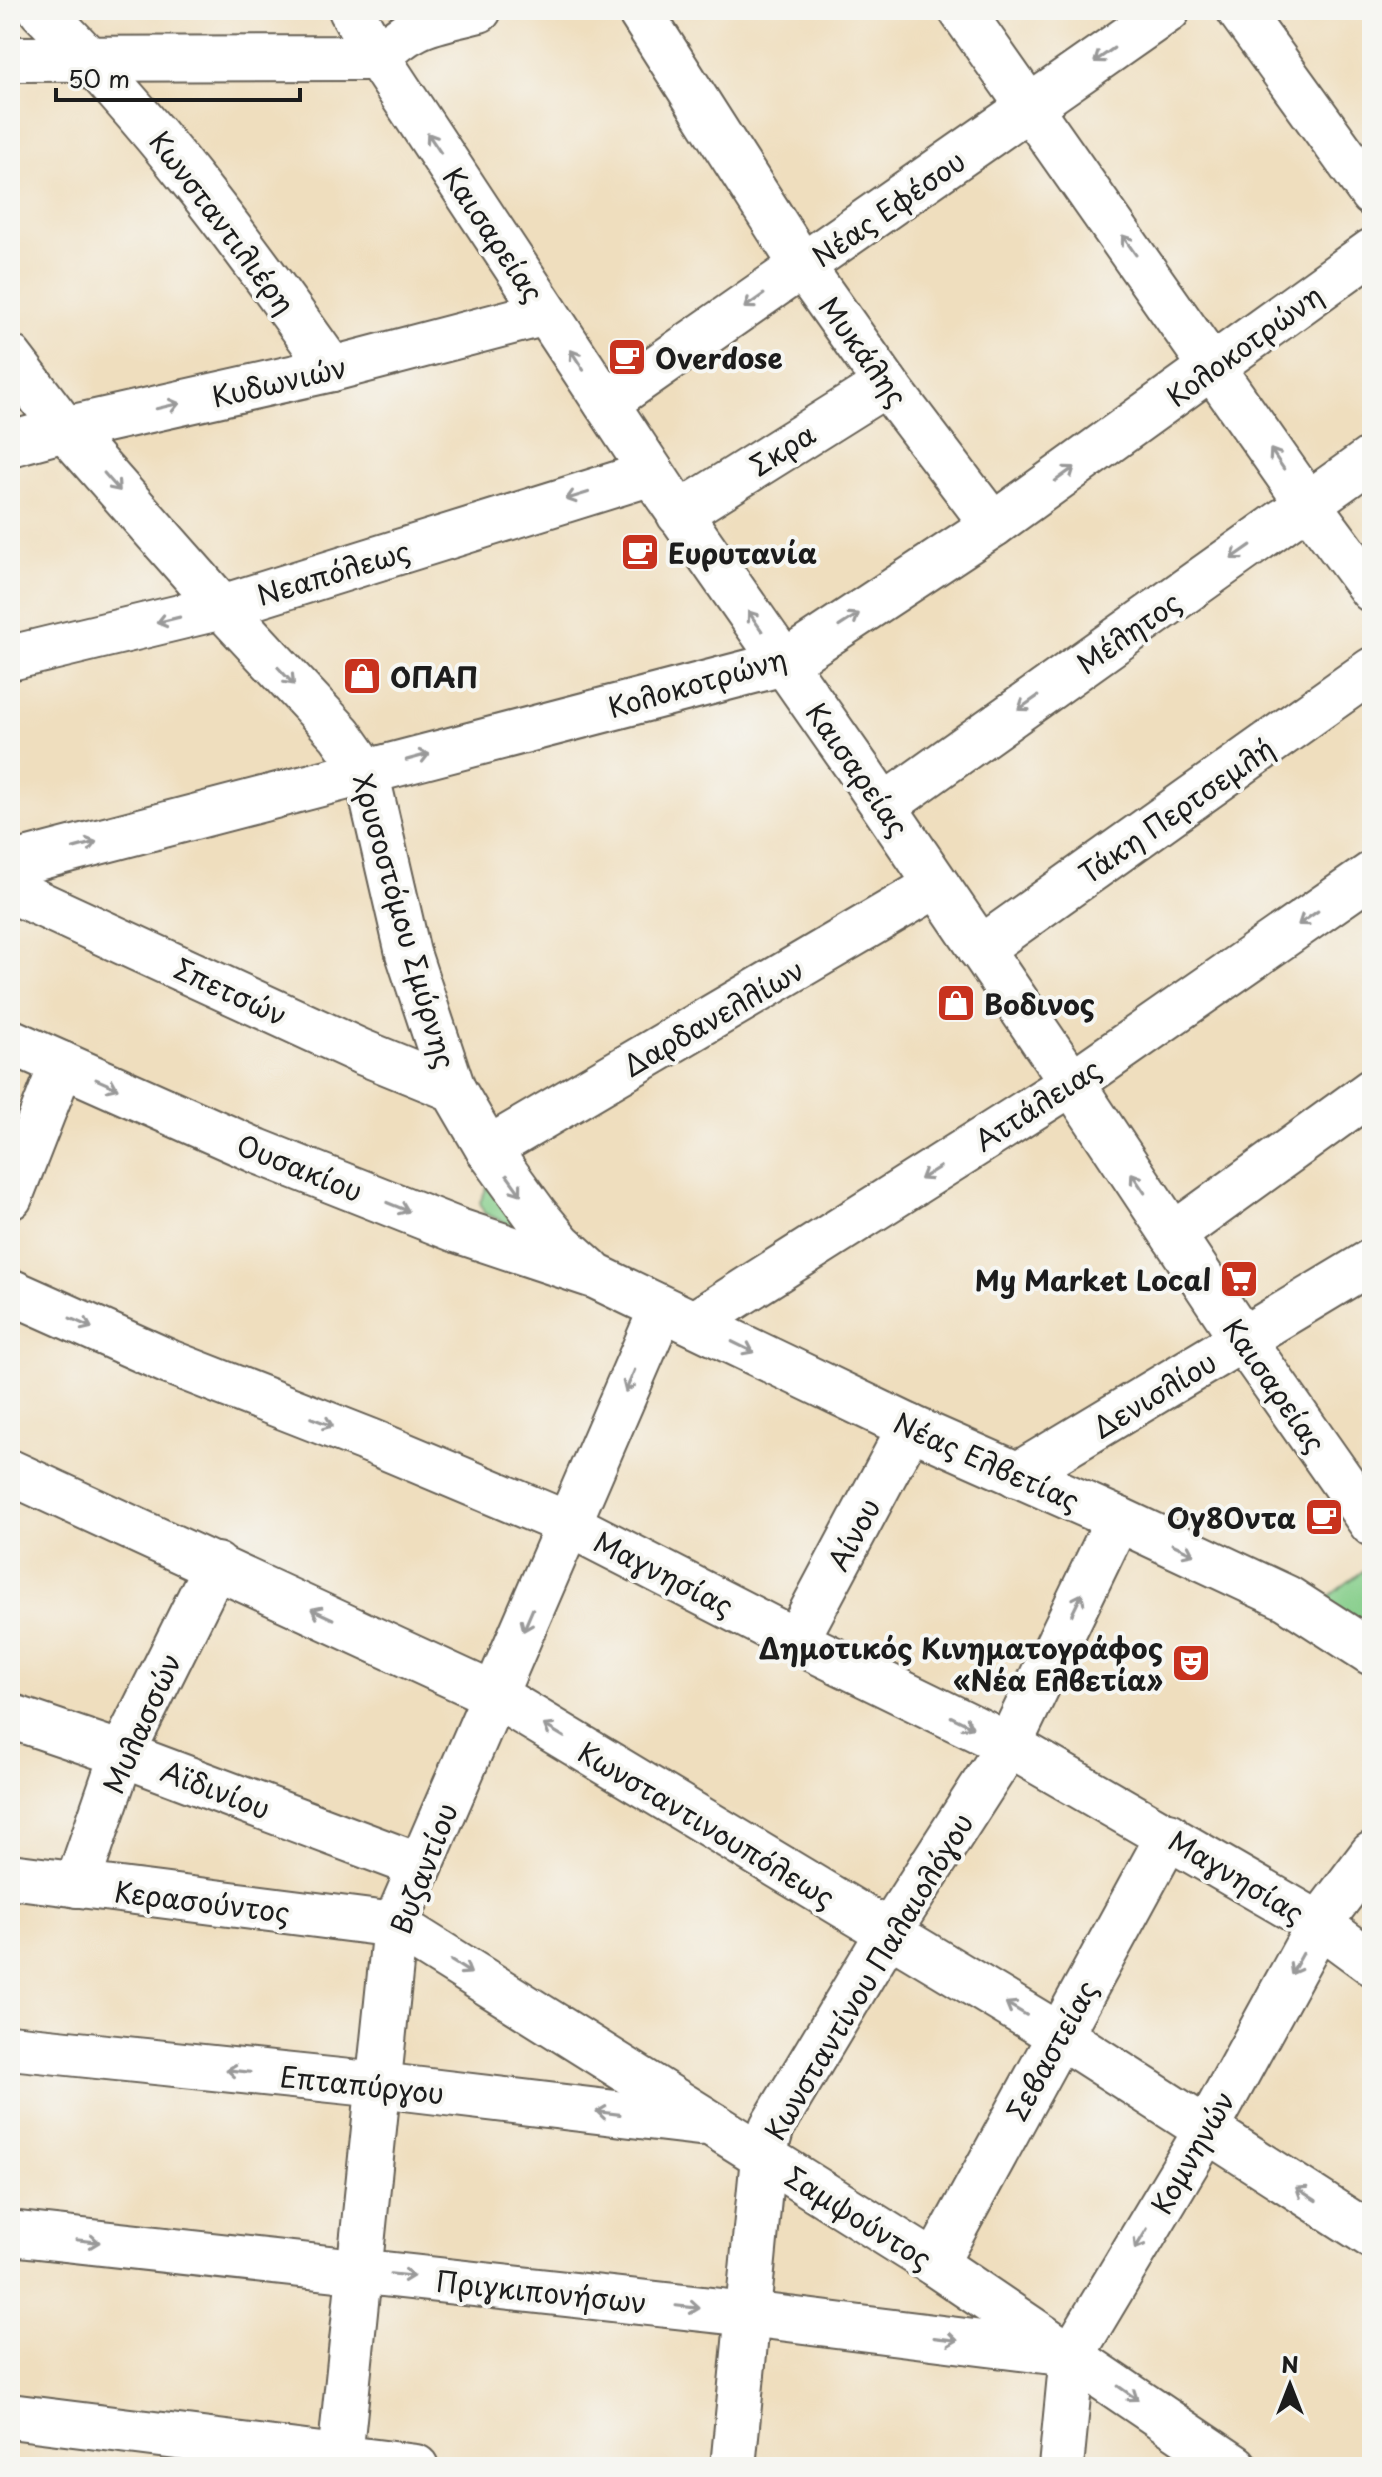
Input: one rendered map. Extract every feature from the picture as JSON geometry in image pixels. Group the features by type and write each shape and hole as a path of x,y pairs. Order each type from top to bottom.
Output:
{"street":[{"name":"Κωνσταντιλιέρη","path":"41,10 92,61 156,134 283,299 332,369"},
{"name":"Καισαρείας","path":"351,10 378,58 679,514 884,806 1243,1340 1372,1524"},
{"path":"10,59 378,58 396,39 416,27 479,10"},
{"name":"Μυκάλης","path":"639,10 803,267 886,384 993,525"},
{"path":"961,10 1215,367 1308,504 1372,590"},
{"name":"Νέας Εφέσου","path":"606,403 1168,10"},
{"path":"1239,10 1372,194"},
{"name":"Κολοκοτρώνη","path":"10,865 784,663 993,525 1372,251"},
{"name":"Κυδωνιών","path":"10,444 332,369 546,313"},
{"name":"Χρυσοστόμου Σμύρνης","path":"10,357 65,429 222,607 340,734 366,771 408,953 453,1089 488,1149 561,1245 597,1277"},
{"name":"Σκρα","path":"679,514 886,384"},
{"name":"Μέλητος","path":"884,806 1372,458"},
{"name":"Νεαπόλεως","path":"10,658 222,607 652,473"},
{"name":"Τάκη Περτσεμλή","path":"980,949 1372,670"},
{"name":"Αττάλειας","path":"677,1316 1072,1083 1372,874"},
{"name":"Δαρδανελλίων","path":"488,1149 937,885"},
{"name":"Σπετσών","path":"10,890 362,1052 453,1089"},
{"name":"Ουσακίου","path":"10,1041 272,1157 459,1231 597,1277"},
{"path":"10,1197 62,1064"},
{"path":"1173,1235 1372,1091"},
{"name":"Δενισλίου","path":"1017,1475 1372,1261"},
{"name":"Νέας Ελβετίας","path":"597,1277 910,1427 1287,1598 1372,1653"},
{"name":"Μαγνησίας","path":"10,1291 169,1362 373,1442 568,1524 796,1641 1009,1745 1319,1924 1372,1963"},
{"name":"Βυζαντίου","path":"340,2463 395,1925 568,1524 677,1316"},
{"name":"Αίνου","path":"796,1641 910,1427"},
{"name":"Κωνσταντινουπόλεως","path":"10,1472 496,1696 1059,2035 1372,2236"},
{"name":"Κωνσταντίνου Παλαιολόγου","path":"733,2467 763,2157 772,2127 888,1933 1009,1745 1118,1519"},
{"name":"Μυλασσών","path":"77,1885 122,1754 216,1565"},
{"name":"Αϊδινίου","path":"10,1716 122,1754 420,1866"},
{"name":"Σεβαστείας","path":"935,2264 1169,1835"},
{"name":"Κομνηνών","path":"1061,2467 1072,2355 1206,2131 1319,1924 1372,1854"},
{"name":"Κερασούντος","path":"10,1876 395,1925"},
{"name":"Σαμψούντος","path":"395,1925 935,2264 1235,2467"},
{"name":"Επταπύργου","path":"10,2047 379,2085 713,2125"},
{"name":"Πριγκιπονήσων","path":"10,2233 748,2314 1072,2355"},
{"path":"10,2416 340,2463 416,2467"}],"green space":[{"path":"490,1181 531,1234 484,1213 480,1202"},
{"path":"1372,1564 1372,1629 1324,1600"}],"place":[{"name":"Overdose","path":"627,357"},
{"name":"Ευρυτανία","path":"640,552"},
{"name":"ΟΠΑΠ","path":"362,676"},
{"name":"Βοδινος","path":"956,1003"},
{"name":"My Market Local","path":"1239,1279"},
{"name":"Ογ80ντα","path":"1324,1517"},
{"name":"Δημοτικός Κινηματογράφος «Νέα Ελβετία»","path":"1191,1663"}]}
